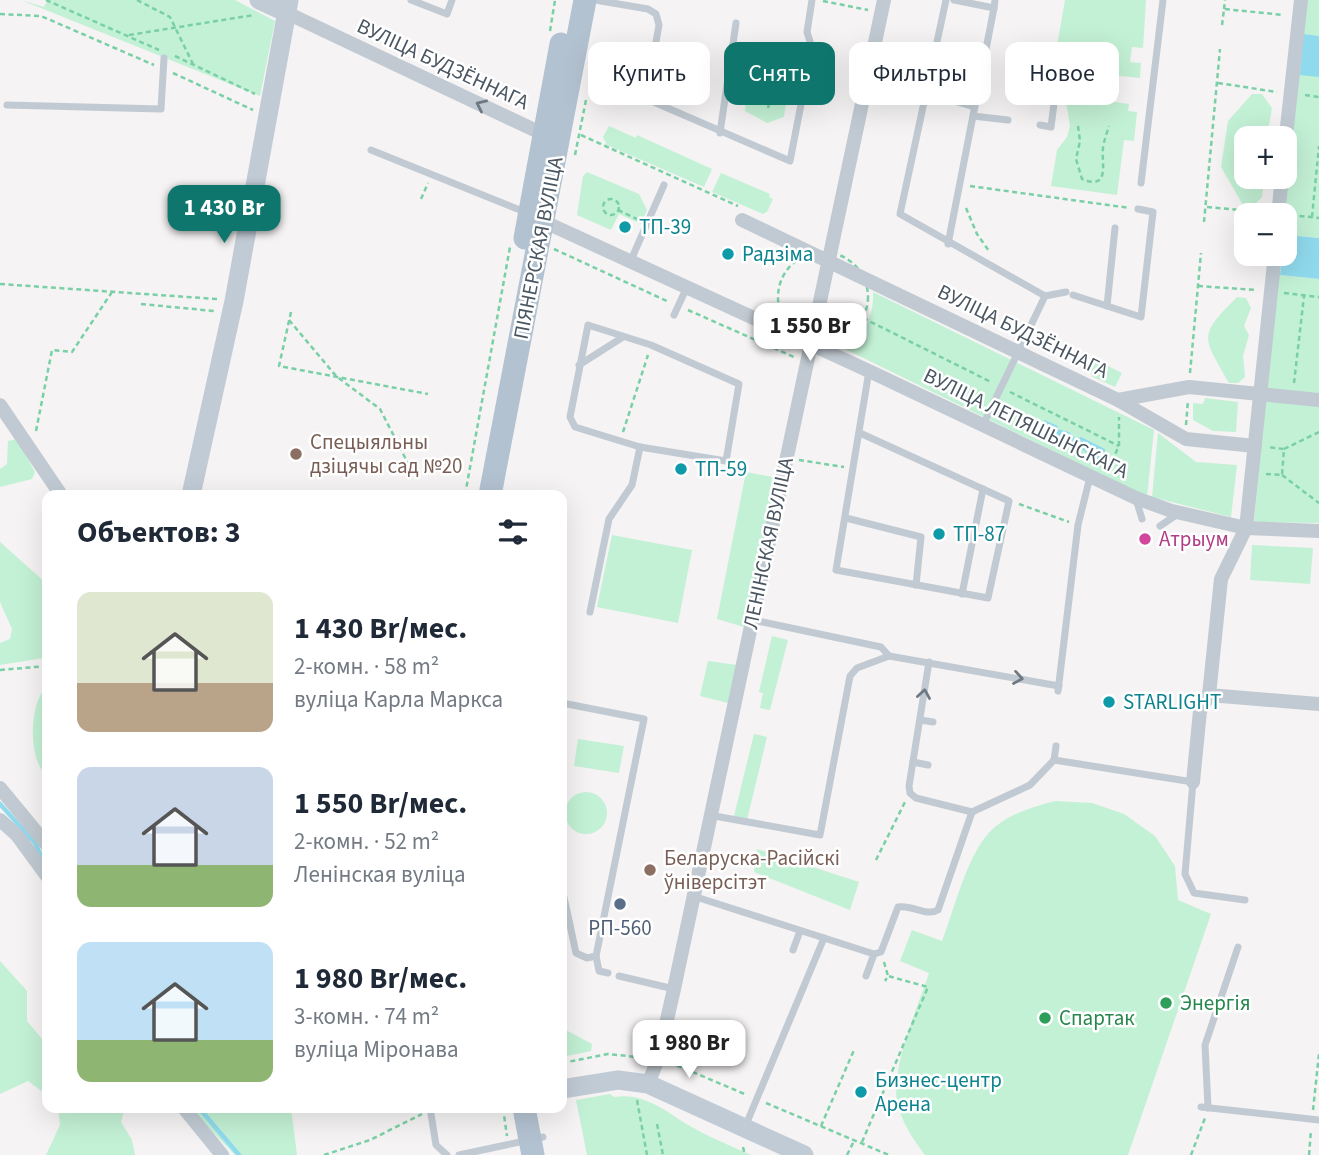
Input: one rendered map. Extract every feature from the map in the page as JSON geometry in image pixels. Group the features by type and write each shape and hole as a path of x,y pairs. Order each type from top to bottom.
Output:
{"main road":[{"name":"ПІЯНЕРСКАЯ ВУЛІЦА","path":"491,490 536,218 543,134 570,0"},
{"name":"ПІЯНЕРСКАЯ ВУЛІЦА","path":"477,490 586,0"},
{"path":"192,490 232,307 288,7 264,2"},
{"path":"567,1088 618,1080 744,1137 804,1155"},
{"path":"525,1113 532,1146"},
{"path":"532,1146 537,1113"}],"street":[{"path":"1287,126 1301,0"},
{"name":"ЛЕНІНСКАЯ ВУЛІЦА","path":"643,1092 658,1059 674,989 883,6"},
{"name":"ВУЛІЦА БУДЗЁННАГА","path":"288,7 543,134"},
{"name":"ВУЛІЦА БУДЗЁННАГА","path":"741,214 830,262 1118,400 1189,387 1319,400"},
{"name":"ВУЛІЦА ЛЕПЯШЫНСКАГА","path":"536,218 869,371 1136,498 1179,513 1246,528 1319,531"},
{"path":"1193,782 1200,711 1209,695 1221,579 1246,528 1274,266"},
{"path":"1118,400 1186,439 1255,446"},
{"path":"0,405 58,490"},
{"path":"1209,695 1319,704"},
{"path":"0,788 42,839"},
{"path":"0,820 17,835 42,869"},
{"path":"188,1113 222,1155"}],"lane":[{"path":"411,0 447,14 452,0"},
{"path":"595,0 641,4 659,20 647,97 661,107 790,161 801,105"},
{"path":"810,42 807,32 815,0"},
{"path":"937,42 946,0"},
{"path":"948,244 995,4 954,0"},
{"path":"1141,183 1163,0"},
{"path":"733,42 736,23"},
{"path":"7,105 161,109 164,58"},
{"path":"720,133 724,105"},
{"path":"924,105 900,214 948,244 1045,296 1069,294 1141,317 1153,212 1138,209"},
{"path":"967,105 975,107"},
{"path":"1040,125 1051,127 1054,105"},
{"path":"973,116 1008,120"},
{"path":"371,150 536,218"},
{"path":"631,260 664,185"},
{"path":"1107,306 1115,228"},
{"path":"674,315 687,287"},
{"path":"983,425 1045,296"},
{"path":"588,325 651,345 737,382 740,387 726,461 640,447 575,427 571,423 588,325"},
{"path":"579,365 623,337"},
{"path":"860,433 1009,501 988,598 836,570 855,469 860,433 869,371"},
{"path":"590,612 609,519 632,485 640,447"},
{"path":"709,815 820,835 850,676 857,668 889,656 1059,688 1078,525 1090,476"},
{"path":"962,594 983,489"},
{"path":"1136,498 1142,519"},
{"path":"1160,526 1179,513"},
{"path":"846,518 921,537 916,585"},
{"path":"751,620 881,647 889,656"},
{"path":"929,662 910,793 916,798 972,812 1030,785 1054,760 1056,747"},
{"path":"567,704 644,719 596,956 599,971 608,973"},
{"path":"920,720 933,722"},
{"path":"1054,760 1193,782 1185,874 1194,893 1245,900"},
{"path":"913,762 928,765"},
{"path":"866,976 898,907 905,905 929,913 938,911 972,812"},
{"path":"692,896 877,953"},
{"path":"567,911 576,953 587,958 596,956"},
{"path":"793,950 800,931"},
{"path":"744,1137 755,1098 824,938"},
{"path":"1238,947 1205,1045 1205,1107 1315,1120"},
{"path":"619,976 674,989"},
{"path":"431,1113 436,1145 447,1155"},
{"path":"458,1155 532,1146"}],"path":[{"path":"46,0 193,64 263,98"},
{"path":"137,0 170,17 193,64"},
{"path":"815,0 883,6"},
{"path":"1222,26 1225,0"},
{"path":"126,35 176,30 264,13 264,2"},
{"path":"1224,9 1299,17"},
{"path":"0,14 41,16 261,114"},
{"path":"1204,222 1220,49"},
{"path":"1217,83 1291,94"},
{"path":"1078,126 1079,172 1082,179 1093,181 1100,179 1105,171 1103,148 1109,126"},
{"path":"580,135 741,214"},
{"path":"1312,217 1319,146"},
{"path":"421,199 432,175"},
{"path":"960,184 1138,209"},
{"path":"957,197 993,258 995,269"},
{"path":"618,210 617,203 613,200 604,203 607,214 618,210 647,224"},
{"path":"1206,206 1234,210"},
{"path":"1297,216 1319,218"},
{"path":"1186,439 1201,253"},
{"path":"0,284 112,292 232,307"},
{"path":"1198,286 1319,297"},
{"path":"31,451 52,350 72,352 112,292"},
{"path":"1293,397 1304,296"},
{"path":"141,304 232,307"},
{"path":"291,312 279,366 428,394"},
{"path":"289,320 336,376 380,409 414,473"},
{"path":"621,439 651,345"},
{"path":"1109,470 1119,446 1118,400"},
{"path":"1255,446 1284,449 1319,432"},
{"path":"1282,475 1284,449"},
{"path":"786,458 855,469"},
{"path":"1252,472 1282,475 1319,503"},
{"path":"1009,501 1078,525"},
{"path":"0,670 42,666"},
{"path":"876,860 910,793"},
{"path":"877,953 888,976 886,981"},
{"path":"861,1143 928,987 888,976"},
{"path":"821,1126 854,1050"},
{"path":"567,1062 608,1054 658,1059 889,1155"},
{"path":"1309,1155 1315,1120 1319,1054"},
{"path":"643,1092 647,1155"},
{"path":"1191,1155 1205,1107"},
{"path":"507,1113 532,1146"},
{"path":"324,1155 370,1140 417,1116"},
{"path":"657,1124 663,1155"},
{"path":"744,1137 745,1155"},
{"path":"848,1155 854,1140"}],"green space":[{"path":"21,0 44,7 48,0 235,0 275,21 260,96"},
{"path":"1065,0 1146,0 1143,48 1132,47 1130,62 1141,63 1140,78 1119,76 1119,42 1058,42"},
{"path":"1304,0 1319,0 1319,238 1297,236 1297,203 1284,203 1286,189 1297,189 1297,126 1292,126"},
{"path":"1252,94 1262,94 1272,108 1268,126 1234,126 1234,189 1263,189 1262,197 1256,203 1242,203 1221,167 1228,121"},
{"path":"1119,103 1129,104 1128,111 1137,112 1134,141 1124,140 1117,195 1051,186 1057,150 1067,137 1070,126 1067,105 1119,105"},
{"path":"745,105 786,105 784,117 767,123 745,111"},
{"path":"609,126 636,138 637,135 712,169 704,187 607,145 603,137"},
{"path":"587,172 639,194 647,210 641,224 619,214 611,230 577,215 583,176"},
{"path":"721,173 770,194 769,197 773,199 767,212 763,214 712,192"},
{"path":"1278,266 1281,266 1280,275 1319,279 1319,523 1254,522"},
{"path":"873,292 1154,430 1147,497 841,347 856,337 866,325 872,310"},
{"path":"1237,297 1246,298 1251,308 1244,326 1249,335 1243,356 1245,377 1238,383 1229,383 1208,337 1215,321"},
{"path":"1094,359 1122,373 1115,387 1093,377 1088,370"},
{"path":"1205,398 1238,402 1236,432 1213,431 1193,420 1193,403 1203,404"},
{"path":"1158,433 1196,462 1237,465 1231,517 1152,497"},
{"path":"17,439 35,472 32,479 0,487 0,469 7,464 8,441"},
{"path":"746,472 778,478 744,627 717,619"},
{"path":"612,535 692,550 678,623 597,607"},
{"path":"0,542 42,580 42,658 0,665 0,643 10,639 12,629 0,602"},
{"path":"1252,545 1313,548 1310,584 1250,580"},
{"path":"772,636 788,640 770,710 760,708 763,693 759,692"},
{"path":"708,661 737,665 728,703 700,696"},
{"path":"42,692 42,771 33,739 38,700"},
{"path":"754,734 767,737 747,820 734,816"},
{"path":"578,739 624,746 619,773 574,766"},
{"path":"578,794 594,794 601,798 605,805 605,821 601,828 594,832 578,832 571,828 567,821 567,805 571,798"},
{"name":"Спартак","path":"1055,801 1092,803 1124,814 1155,836 1175,866 1178,900 1211,914 1128,1155 925,1155 901,1116 896,1087 912,1019 929,973 900,961 912,930 942,941 970,864 977,849 995,827 1016,814"},
{"path":"757,849 859,882 850,910 754,872"},
{"path":"0,961 27,991 27,1021 42,1039 42,1091 28,1081 0,1094"},
{"path":"567,1031 592,1044 591,1051 567,1056"},
{"path":"610,1094 614,1097 636,1097 645,1100 697,1130 751,1155 587,1155 576,1100"},
{"path":"59,1113 124,1113 121,1122 132,1140 135,1155 46,1155 60,1125"},
{"path":"195,1113 292,1113 297,1155 235,1155"}],"water":[{"path":"1303,34 1319,36 1319,77 1300,75"},
{"path":"1297,236 1319,238 1319,279 1280,275 1281,266 1297,266"},
{"path":"1044,420 1058,426 1057,429 1069,432 1076,439 1081,437 1105,449 1105,457 1099,460 1067,440 1039,431"}],"waterway":[{"path":"0,804 35,843 42,858"},
{"path":"203,1113 239,1155"}],"place":[{"name":"ТП-39","path":"625,227"},
{"name":"Радзіма","path":"728,254"},
{"name":"Спецыяльны дзіцячы сад №20","path":"296,454"},
{"name":"ТП-59","path":"681,469"},
{"name":"ТП-87","path":"939,534"},
{"name":"Атрыум","path":"1145,539"},
{"name":"STARLIGHT","path":"1109,702"},
{"name":"Беларуска-Расійскі ўніверсітэт","path":"650,870"},
{"name":"РП-560","path":"620,904"},
{"name":"Энергія","path":"1166,1003"},
{"name":"Спартак","path":"1045,1018"},
{"name":"Бизнес-центр Арена","path":"861,1092"}]}
